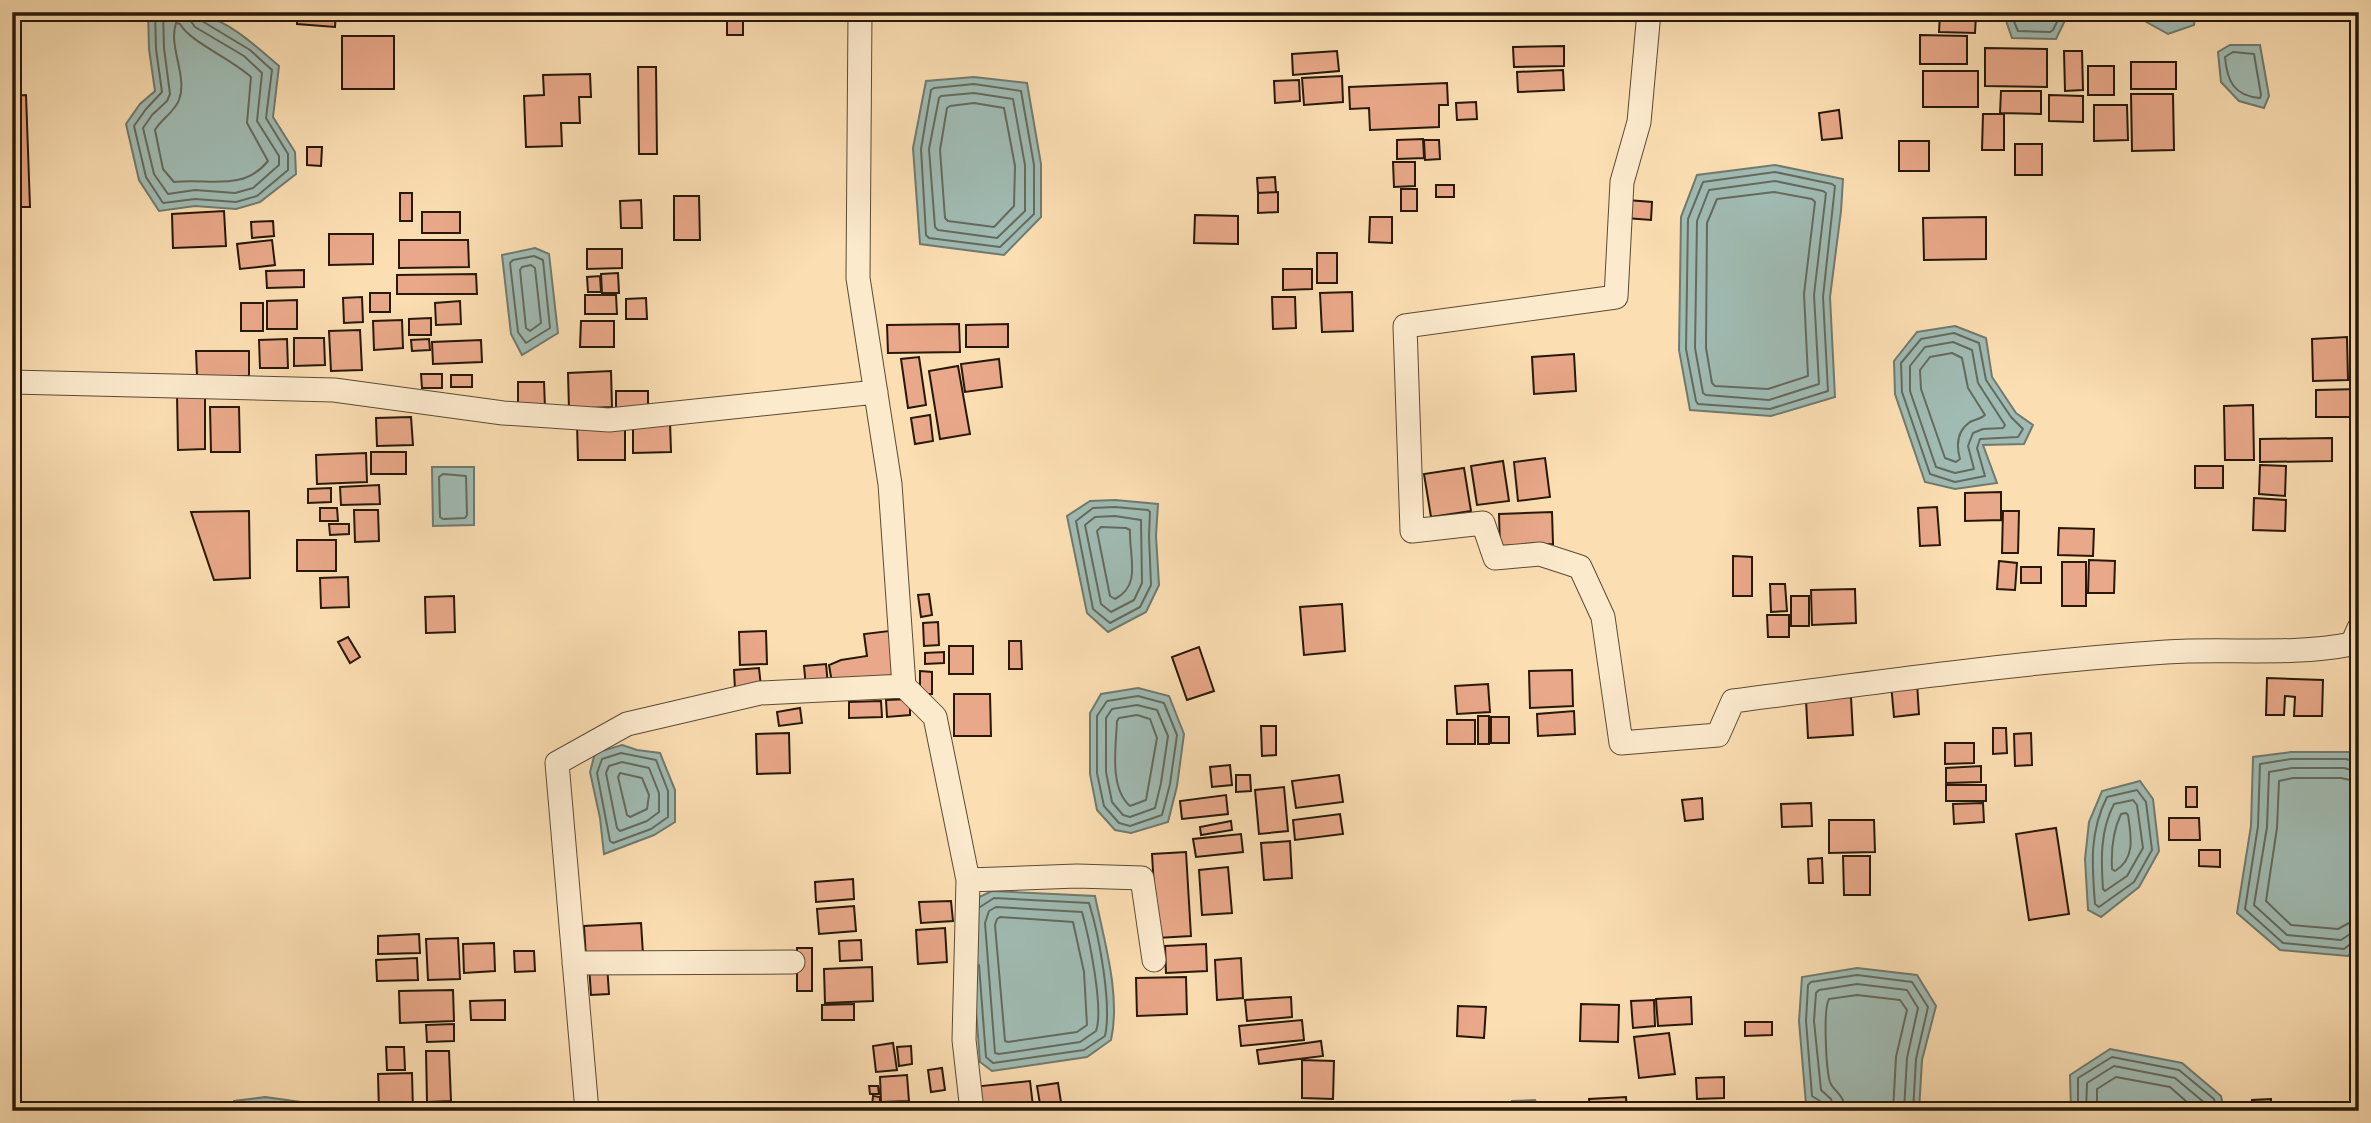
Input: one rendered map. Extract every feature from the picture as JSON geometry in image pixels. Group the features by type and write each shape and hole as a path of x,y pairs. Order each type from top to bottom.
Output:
{"street":[{"path":"860,12 858,278 890,484 904,686 935,717 968,880 964,1040 972,1111"},
{"path":"1649,12 1639,122 1622,182 1616,297 1405,326 1412,531 1483,523 1495,558 1540,554 1580,567 1603,617 1622,743 1718,736 1733,701 1917,676 2168,652 2325,649 2356,639"},
{"path":"12,382 334,390 503,412 609,420 876,392"},
{"path":"587,1111 557,763 627,724 760,693 904,686"},
{"path":"968,880 1077,876 1142,878 1154,960"},
{"path":"574,962 793,962"}],"water":[{"path":"148,12 185,12 208,16 241,35 279,66 273,117 295,152 296,174 260,202 236,209 195,206 159,211 139,180 126,124 140,104 155,91 149,49"},
{"path":"2003,12 2069,12 2056,39 2012,38"},
{"path":"2132,12 2196,12 2194,25 2168,34"},
{"path":"2230,45 2260,45 2269,96 2264,108 2239,101 2221,82 2218,52"},
{"path":"974,77 1027,83 1041,164 1041,217 1004,255 920,244 913,148 926,81"},
{"path":"1775,165 1843,179 1830,297 1835,397 1771,416 1690,410 1679,350 1681,217 1697,175"},
{"path":"535,248 549,254 558,333 522,355 511,334 502,255"},
{"path":"1955,326 1986,338 1992,377 2016,413 2033,425 2024,444 1983,445 1997,483 1955,489 1925,482 1895,394 1894,361 1917,332"},
{"path":"432,467 474,467 474,525 433,526"},
{"path":"1115,500 1158,504 1156,536 1159,585 1146,612 1108,632 1087,613 1067,516 1090,501"},
{"path":"1138,688 1169,696 1184,734 1177,786 1168,822 1131,833 1115,830 1097,810 1090,774 1090,713 1101,694"},
{"path":"622,745 660,753 675,790 675,822 654,835 604,854 600,818 590,772 595,753"},
{"path":"2291,752 2349,752 2359,757 2359,946 2348,956 2280,950 2237,913 2251,826 2253,757"},
{"path":"2140,781 2153,799 2159,851 2139,887 2101,917 2088,910 2085,859 2089,822 2102,791"},
{"path":"992,891 1095,896 1113,987 1114,1023 1111,1040 1087,1057 992,1071 980,1062 969,921 975,899"},
{"path":"1857,968 1917,975 1936,1006 1922,1060 1919,1111 1828,1111 1806,1104 1799,1021 1802,977"},
{"path":"2110,1049 2182,1063 2221,1096 2224,1111 2071,1111 2070,1075"},
{"path":"265,1097 308,1103 321,1111 232,1111 234,1101"},
{"path":"1535,1100 1541,1111 1510,1111 1512,1101"}],"building":[{"path":"12,12 28,12 28,15 21,20 12,20"},
{"path":"297,12 336,12 335,27 297,24"},
{"path":"727,12 743,12 743,35 727,35"},
{"path":"1875,12 1905,12 1905,20 1875,20"},
{"path":"1940,14 1976,15 1975,33 1939,32"},
{"path":"1920,35 1967,36 1967,64 1920,64"},
{"path":"342,36 394,36 394,89 342,89"},
{"path":"1564,46 1564,66 1514,67 1513,47"},
{"path":"1985,48 2047,49 2047,87 1985,86"},
{"path":"1337,51 1339,71 1293,75 1292,54"},
{"path":"2064,51 2082,51 2083,90 2065,91"},
{"path":"2131,62 2176,62 2176,89 2131,89"},
{"path":"2088,66 2114,66 2114,95 2088,95"},
{"path":"638,67 656,67 657,154 639,154"},
{"path":"1563,70 1564,90 1518,92 1517,72"},
{"path":"1923,71 1978,71 1978,107 1923,107"},
{"path":"590,74 591,97 579,97 580,123 561,123 562,146 526,147 524,96 544,95 543,75"},
{"path":"1342,76 1343,102 1304,105 1302,78"},
{"path":"1299,80 1300,101 1275,103 1274,81"},
{"path":"1447,83 1448,105 1439,105 1439,127 1370,130 1369,108 1350,109 1349,87"},
{"path":"2001,91 2041,91 2041,114 2000,113"},
{"path":"2131,94 2173,94 2174,150 2132,151"},
{"path":"26,95 30,207 12,207 12,96"},
{"path":"2049,95 2083,96 2083,122 2049,121"},
{"path":"1476,102 1477,119 1457,120 1456,103"},
{"path":"2094,105 2127,105 2128,140 2094,141"},
{"path":"1839,110 1842,138 1822,140 1819,113"},
{"path":"1983,114 2004,114 2004,150 1982,150"},
{"path":"1423,139 1424,158 1397,159 1397,140"},
{"path":"1424,140 1439,140 1440,159 1425,160"},
{"path":"1899,141 1929,141 1929,171 1899,171"},
{"path":"2015,144 2042,144 2042,175 2015,175"},
{"path":"307,147 322,147 321,166 307,165"},
{"path":"1393,162 1415,162 1415,186 1394,187"},
{"path":"1275,177 1276,192 1258,193 1257,178"},
{"path":"1436,185 1454,185 1454,197 1436,197"},
{"path":"1401,189 1417,189 1417,211 1401,211"},
{"path":"1278,192 1278,212 1258,213 1258,193"},
{"path":"400,193 412,193 412,221 400,221"},
{"path":"674,196 699,196 700,240 674,240"},
{"path":"641,200 642,228 621,228 620,201"},
{"path":"1627,200 1652,202 1651,220 1626,218"},
{"path":"224,211 226,246 173,248 172,214"},
{"path":"422,212 460,212 460,233 422,233"},
{"path":"1195,215 1238,216 1238,244 1194,243"},
{"path":"1370,217 1392,217 1392,243 1369,242"},
{"path":"1986,217 1986,259 1924,260 1923,218"},
{"path":"273,221 274,236 252,238 251,222"},
{"path":"329,234 373,234 373,264 329,265"},
{"path":"272,240 275,265 240,269 237,244"},
{"path":"399,240 468,240 469,267 399,268"},
{"path":"587,249 622,249 622,268 587,269"},
{"path":"1317,253 1337,253 1337,283 1317,283"},
{"path":"1283,269 1312,269 1312,289 1283,290"},
{"path":"304,270 304,287 267,288 266,271"},
{"path":"618,273 619,293 602,293 601,274"},
{"path":"476,274 477,294 397,294 397,275"},
{"path":"600,276 601,292 588,292 587,277"},
{"path":"1352,292 1353,331 1322,332 1320,293"},
{"path":"370,293 390,293 390,312 370,312"},
{"path":"585,295 616,295 617,314 585,314"},
{"path":"2354,295 2359,296 2359,314 2354,314"},
{"path":"362,297 363,322 344,323 343,298"},
{"path":"1272,297 1295,297 1296,328 1273,329"},
{"path":"646,298 647,319 626,319 626,299"},
{"path":"297,300 297,329 267,329 267,301"},
{"path":"460,301 461,324 436,325 435,303"},
{"path":"241,303 263,303 263,331 241,331"},
{"path":"431,318 431,335 409,335 409,319"},
{"path":"402,320 403,348 374,350 373,321"},
{"path":"581,321 614,321 614,347 580,347"},
{"path":"959,324 960,352 888,353 887,325"},
{"path":"1008,324 1008,347 966,347 966,325"},
{"path":"360,330 362,370 331,371 329,331"},
{"path":"2347,337 2348,380 2313,381 2312,339"},
{"path":"294,338 324,338 325,365 294,366"},
{"path":"287,339 288,368 260,368 259,340"},
{"path":"429,339 430,350 412,351 411,340"},
{"path":"481,340 482,362 433,364 432,342"},
{"path":"196,351 249,351 249,376 197,376"},
{"path":"1574,354 1576,391 1534,394 1532,357"},
{"path":"919,357 926,405 908,408 901,359"},
{"path":"999,359 1002,387 965,392 961,364"},
{"path":"958,366 970,434 940,439 929,371"},
{"path":"611,371 612,407 569,409 568,373"},
{"path":"421,374 442,374 442,388 422,388"},
{"path":"451,375 472,375 472,387 451,387"},
{"path":"518,382 544,382 545,408 518,408"},
{"path":"2359,389 2359,417 2316,417 2316,390"},
{"path":"616,391 648,391 648,411 616,411"},
{"path":"177,395 205,395 205,449 178,450"},
{"path":"2253,405 2254,460 2225,460 2224,406"},
{"path":"210,407 239,407 240,452 211,452"},
{"path":"930,415 933,441 915,444 911,418"},
{"path":"411,417 413,445 377,446 376,418"},
{"path":"633,422 670,422 671,452 633,453"},
{"path":"625,423 625,460 578,460 577,424"},
{"path":"2332,438 2332,461 2260,462 2260,439"},
{"path":"371,452 406,452 406,474 371,474"},
{"path":"366,453 367,482 317,484 316,455"},
{"path":"1545,458 1550,497 1518,501 1514,462"},
{"path":"1503,461 1509,501 1477,505 1471,466"},
{"path":"2260,465 2286,466 2285,496 2259,494"},
{"path":"2195,466 2223,466 2223,488 2195,488"},
{"path":"1464,468 1471,511 1431,517 1424,474"},
{"path":"379,485 380,504 341,505 340,487"},
{"path":"331,488 331,502 308,503 308,489"},
{"path":"2001,492 2001,520 1965,521 1965,493"},
{"path":"2254,498 2286,500 2285,531 2253,530"},
{"path":"1937,507 1940,545 1920,546 1918,508"},
{"path":"320,508 337,508 338,521 320,521"},
{"path":"354,510 378,510 379,541 355,542"},
{"path":"249,511 250,578 214,580 191,512"},
{"path":"2003,511 2019,511 2018,553 2002,553"},
{"path":"1552,512 1553,544 1500,546 1499,514"},
{"path":"329,524 349,524 349,534 330,535"},
{"path":"2059,528 2094,529 2093,556 2058,555"},
{"path":"297,540 336,540 336,571 297,571"},
{"path":"1733,556 1752,557 1752,596 1733,596"},
{"path":"2089,560 2115,561 2114,593 2088,593"},
{"path":"1999,561 2017,563 2015,590 1997,589"},
{"path":"2062,562 2086,562 2086,606 2062,606"},
{"path":"2021,567 2041,567 2041,583 2021,583"},
{"path":"348,577 349,607 321,608 320,578"},
{"path":"1770,584 1785,584 1787,611 1771,612"},
{"path":"1855,589 1856,623 1812,625 1811,590"},
{"path":"929,594 932,615 921,617 918,595"},
{"path":"454,596 455,632 426,633 425,597"},
{"path":"1791,596 1809,596 1809,626 1791,626"},
{"path":"1342,604 1345,651 1304,655 1300,607"},
{"path":"1767,615 1789,615 1789,637 1768,637"},
{"path":"938,622 939,645 924,646 923,623"},
{"path":"766,631 767,664 740,665 739,632"},
{"path":"889,631 895,675 832,683 829,665 867,656 864,634"},
{"path":"348,637 360,657 350,663 338,642"},
{"path":"1009,641 1021,641 1022,669 1009,669"},
{"path":"949,646 973,646 973,674 949,674"},
{"path":"1199,647 1214,691 1187,700 1172,657"},
{"path":"944,652 944,663 925,664 925,653"},
{"path":"826,664 828,685 806,687 804,666"},
{"path":"759,668 761,687 735,690 734,670"},
{"path":"1572,670 1573,706 1530,708 1529,671"},
{"path":"920,671 932,672 932,694 920,694"},
{"path":"2267,678 2323,680 2322,716 2294,716 2295,697 2285,696 2284,715 2266,715"},
{"path":"1917,682 1919,714 1894,717 1891,684"},
{"path":"1488,684 1490,712 1457,714 1455,686"},
{"path":"954,694 990,694 991,736 954,736"},
{"path":"1851,697 1853,735 1808,738 1806,700"},
{"path":"910,699 910,715 887,717 886,700"},
{"path":"881,701 882,717 849,718 849,702"},
{"path":"800,708 802,723 779,726 777,712"},
{"path":"1574,711 1575,734 1538,736 1537,714"},
{"path":"1478,716 1489,716 1489,744 1478,744"},
{"path":"1491,717 1509,717 1509,743 1491,743"},
{"path":"1447,720 1475,720 1475,744 1447,744"},
{"path":"1261,726 1276,726 1276,755 1262,756"},
{"path":"1993,728 2006,728 2007,753 1993,754"},
{"path":"789,733 790,773 757,774 756,734"},
{"path":"2031,733 2032,765 2015,766 2014,734"},
{"path":"1945,743 1974,743 1974,763 1945,764"},
{"path":"1230,765 1232,785 1212,787 1210,767"},
{"path":"1981,766 1981,782 1946,783 1946,768"},
{"path":"1236,775 1250,775 1251,791 1236,792"},
{"path":"1339,775 1343,802 1296,808 1292,781"},
{"path":"1946,785 1986,785 1986,801 1946,801"},
{"path":"1284,787 1288,831 1259,834 1255,790"},
{"path":"2186,787 2197,787 2197,807 2186,807"},
{"path":"1226,795 1228,814 1182,819 1180,801"},
{"path":"1702,798 1703,819 1685,821 1682,800"},
{"path":"1811,803 1812,826 1782,827 1781,804"},
{"path":"1983,803 1984,822 1954,824 1953,804"},
{"path":"1340,814 1343,834 1295,840 1293,820"},
{"path":"2169,818 2199,818 2200,840 2169,840"},
{"path":"1829,820 1874,820 1875,852 1829,853"},
{"path":"1231,821 1232,830 1201,835 1200,827"},
{"path":"2056,828 2069,914 2029,920 2016,834"},
{"path":"1241,834 1243,852 1196,857 1193,839"},
{"path":"1290,841 1292,878 1264,880 1261,843"},
{"path":"2199,850 2220,850 2220,867 2199,866"},
{"path":"1186,852 1191,936 1157,938 1152,854"},
{"path":"1843,856 1870,856 1870,895 1844,895"},
{"path":"1822,858 1823,883 1809,883 1808,859"},
{"path":"1228,867 1232,913 1202,915 1199,870"},
{"path":"853,879 854,899 816,902 815,882"},
{"path":"951,901 953,921 921,923 919,902"},
{"path":"854,906 856,931 819,934 817,909"},
{"path":"641,923 643,954 586,958 584,926"},
{"path":"945,928 947,962 918,964 916,930"},
{"path":"419,934 420,953 378,954 378,936"},
{"path":"458,938 460,979 428,980 426,939"},
{"path":"861,940 862,960 840,961 839,941"},
{"path":"494,943 495,971 464,973 463,944"},
{"path":"1206,944 1207,971 1166,973 1165,946"},
{"path":"797,948 812,948 812,991 797,991"},
{"path":"514,951 534,951 535,971 515,972"},
{"path":"417,958 418,980 377,981 376,960"},
{"path":"1241,958 1243,998 1217,1000 1215,960"},
{"path":"607,964 609,994 591,995 589,965"},
{"path":"872,967 873,1001 825,1003 824,969"},
{"path":"1186,977 1187,1014 1137,1016 1136,978"},
{"path":"453,990 454,1021 400,1023 399,991"},
{"path":"1291,997 1292,1017 1247,1021 1245,1000"},
{"path":"1691,997 1692,1024 1658,1026 1656,999"},
{"path":"505,1000 505,1020 471,1020 470,1001"},
{"path":"1654,1000 1655,1026 1633,1028 1631,1001"},
{"path":"854,1004 854,1020 822,1020 822,1005"},
{"path":"1581,1004 1619,1005 1618,1042 1580,1041"},
{"path":"1458,1006 1486,1007 1484,1038 1457,1036"},
{"path":"1302,1020 1304,1040 1241,1046 1239,1026"},
{"path":"1745,1022 1772,1022 1772,1035 1745,1036"},
{"path":"454,1024 454,1041 427,1042 426,1025"},
{"path":"1669,1033 1675,1074 1639,1078 1634,1037"},
{"path":"1321,1041 1323,1056 1259,1064 1257,1050"},
{"path":"893,1043 897,1070 876,1072 873,1046"},
{"path":"911,1046 912,1064 899,1066 897,1047"},
{"path":"386,1047 404,1047 405,1070 387,1070"},
{"path":"426,1051 449,1051 451,1101 427,1102"},
{"path":"1302,1060 1334,1061 1333,1099 1302,1098"},
{"path":"942,1068 945,1090 931,1092 928,1070"},
{"path":"412,1073 413,1111 379,1111 378,1074"},
{"path":"907,1075 909,1101 881,1102 880,1077"},
{"path":"1724,1077 1724,1098 1697,1099 1696,1078"},
{"path":"1030,1081 1033,1106 981,1111 972,1087"},
{"path":"1058,1083 1061,1102 1040,1104 1037,1086"},
{"path":"869,1086 878,1086 879,1094 870,1094"},
{"path":"873,1096 880,1097 880,1107 872,1107"},
{"path":"1626,1097 1627,1111 1590,1111 1589,1099"},
{"path":"2271,1099 2271,1111 2253,1111 2252,1100"},
{"path":"968,1104 969,1111 948,1111 948,1106"},
{"path":"1092,1106 1093,1111 1066,1111 1066,1108"},
{"path":"886,1108 907,1108 907,1111 886,1111"},
{"path":"1758,1108 1758,1111 1701,1111 1701,1110"}]}
